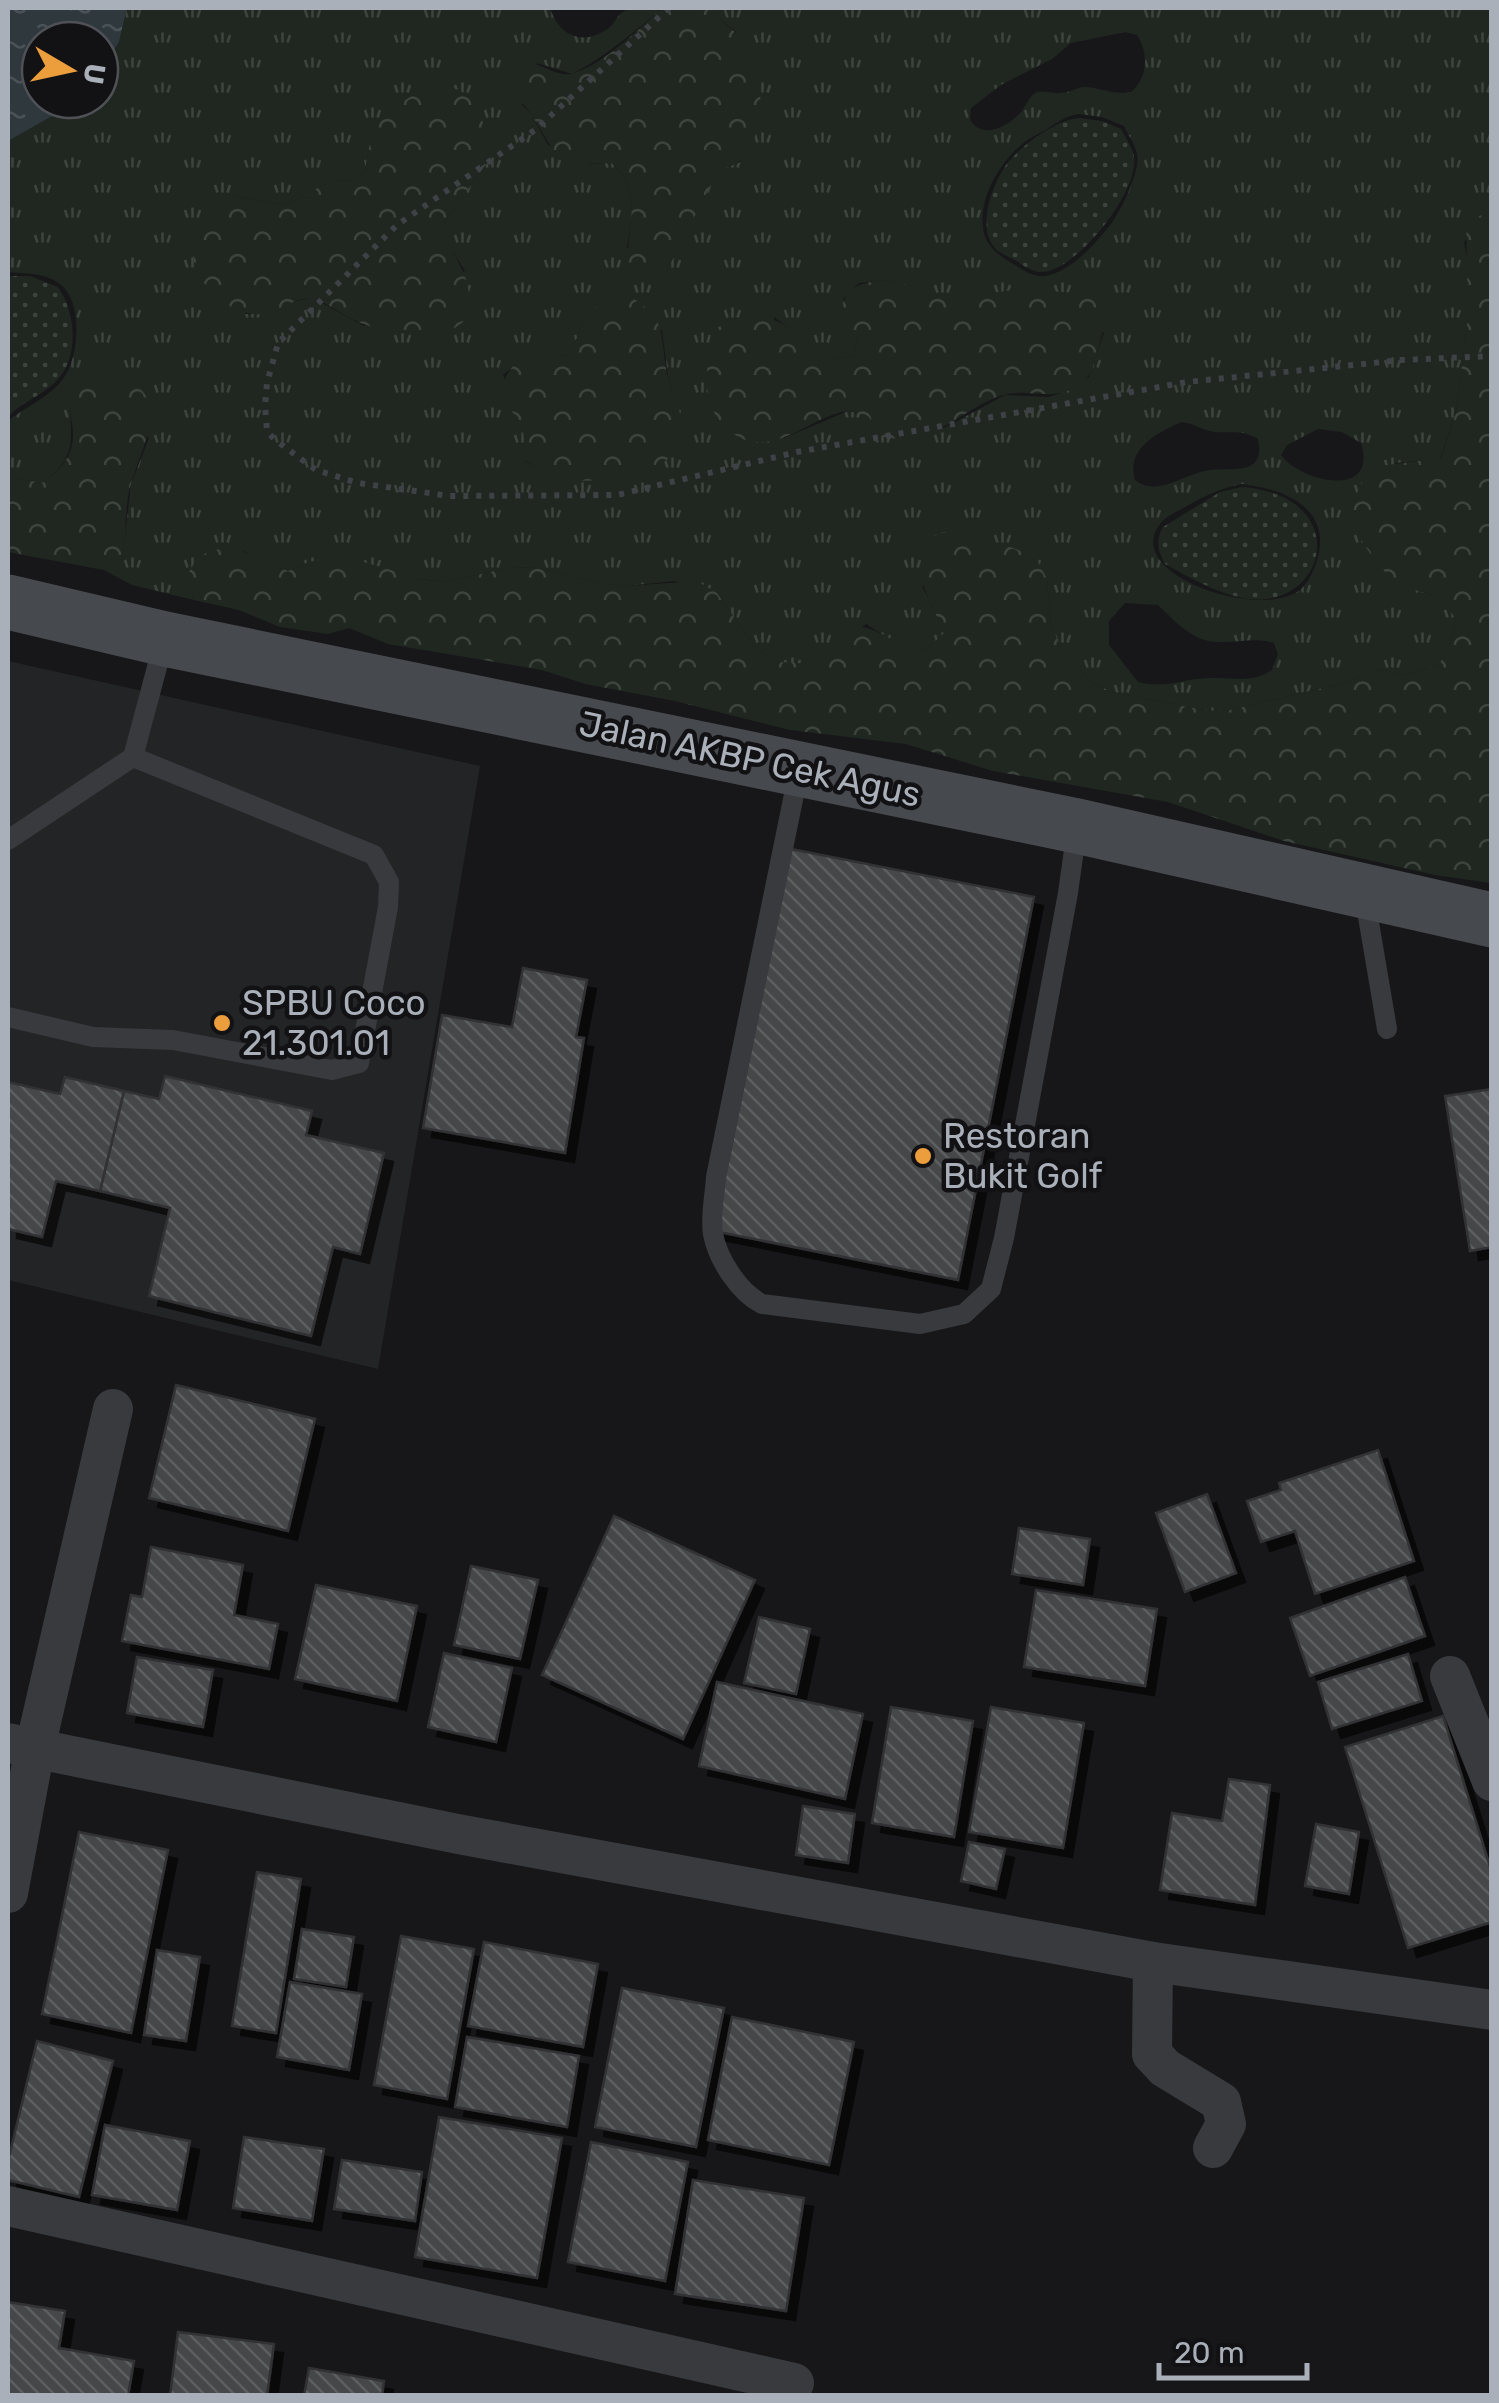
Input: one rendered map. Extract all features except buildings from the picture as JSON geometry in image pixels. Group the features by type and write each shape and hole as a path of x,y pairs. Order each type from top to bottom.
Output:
{"main road":[{"name":"Jalan AKBP Cek Agus","path":"8,602 164,640 1077,826 1492,920"}],"street":[{"path":"8,1893 21,1746 112,1408"},
{"path":"1450,1676 1492,1781"},
{"path":"21,1746 477,1837 1153,1962 1492,2010"},
{"path":"1153,1962 1152,2054 1165,2068 1221,2102 1226,2124 1213,2148"},
{"path":"8,2206 794,2382"}],"lane":[{"path":"8,840 134,757 164,640"},
{"path":"8,1017 93,1037 174,1040 332,1070 360,1063 388,907 389,882 374,855 134,757"},
{"path":"800,768 716,1177 713,1214 714,1238 744,1294 762,1304 920,1324 964,1314 990,1288 1004,1238 1077,826"},
{"path":"1364,891 1387,1030"}],"path":[{"path":"669,8 534,130 396,225 278,343 265,406 267,431 274,440 316,470 358,483 450,496 617,496 797,452 1188,382 1402,360 1492,356"}],"shaded area":[{"name":"SPBU Coco 21.301.01","path":"8,661 480,766 378,1369 8,1280"}],"green space":[{"path":"127,8 550,8 565,31 588,37 606,30 627,10 663,8 608,52 572,74 537,63 522,105 548,145 588,164 612,163 621,172 632,202 627,248 666,272 719,169 741,162 736,32 716,16 714,8 1491,8 1491,213 1464,242 1469,269 1468,317 1456,411 1440,459 1395,463 1400,584 1443,599 1456,619 1450,643 1439,665 1404,675 1381,669 1336,685 1230,710 1208,711 1112,692 1091,682 1061,648 1051,626 1047,579 922,586 945,633 926,650 904,648 866,624 814,665 776,662 756,649 717,593 674,581 627,586 603,584 538,568 514,567 443,582 309,562 288,571 243,551 186,577 194,600 132,585 104,570 123,554 131,484 149,438 70,405 70,448 62,465 43,483 8,477 8,421 63,379 73,358 76,316 68,292 54,280 8,272 8,141 45,120 120,120 120,38","holes":["1125,32 1137,35 1144,50 1141,80 1131,92 1084,87 1064,93 1037,92 1016,117 996,129 982,129 970,120 971,108 1001,85 1052,59 1071,43","1079,114 1102,117 1124,126 1136,150 1136,170 1115,218 1090,248 1064,269 1036,276 1005,259 989,244 983,228 985,200 997,173 1016,150","372,131 492,156 445,221 447,242 465,271 364,326 313,298 290,302 268,313 245,314 228,195 286,205 331,181 355,180 365,171","883,280 949,301 1019,289 1044,293 1104,333 1089,377 1070,390 1049,397 1005,395 944,428 848,411 784,438 774,317 831,359 854,356 858,334 843,299 859,283","585,313 662,330 668,376 681,419 566,478 524,461 526,435 503,375 532,356 566,356 579,335","1181,422 1213,432 1245,433 1258,439 1257,459 1245,468 1210,470 1162,486 1135,480 1135,459 1145,443","1318,429 1342,432 1361,443 1364,461 1359,473 1349,479 1319,478 1304,473 1281,455 1287,445","1242,484 1273,490 1300,503 1317,525 1318,557 1300,590 1281,598 1227,596 1176,575 1160,560 1153,542 1165,519 1199,499","1125,603 1158,605 1200,638 1218,642 1267,641 1274,643 1278,654 1272,670 1257,677 1159,684 1138,682 1109,645 1109,621"]},
{"path":"663,8 714,8 749,49 759,78 760,110 749,156 719,169 666,272 650,277 640,274 628,261 632,209 622,173 612,163 577,164 556,155 508,85 522,65 530,63 565,74 587,68"},
{"path":"456,89 477,108 492,156 445,221 468,289 468,319 438,334 399,333 362,323 311,299 268,313 242,311 208,288 200,277 193,252 200,223 215,196 286,205 331,181 355,180 365,171 372,130 378,119 420,90"},
{"path":"1079,118 1121,129 1133,154 1133,171 1117,207 1088,243 1057,268 1036,271 995,248 987,230 991,197 1004,168 1018,152 1048,129"},
{"path":"1491,213 1491,883 1435,875 1284,841 1168,802 993,771 906,744 790,730 675,701 585,684 542,670 388,644 349,628 328,634 280,627 239,610 194,600 186,578 198,559 221,549 244,552 288,571 309,562 354,559 443,582 514,567 627,586 697,581 717,593 756,649 776,662 814,664 844,626 867,628 903,645 926,650 944,633 927,596 923,565 933,536 955,529 1036,558 1047,579 1051,626 1061,648 1091,682 1112,692 1208,711 1230,710 1336,685 1381,669 1404,675 1439,665 1456,619 1441,600 1407,587 1382,569 1356,530 1354,500 1372,467 1441,458 1456,411 1468,317 1466,219"},
{"path":"8,276 30,276 58,287 69,310 73,337 62,375 8,417"},
{"path":"883,280 949,300 1019,289 1091,294 1106,313 1093,367 1086,379 1065,392 1003,395 931,433 915,437 880,436 869,417 849,411 776,440 761,442 746,440 721,422 713,411 707,386 711,332 729,322 760,316 787,327 831,359 854,356 858,334 838,323 843,303 856,287"},
{"path":"631,297 652,314 661,331 668,377 681,421 676,448 669,458 650,469 595,480 566,478 523,460 521,425 499,398 507,374 530,355 566,356 579,335 585,313 608,300"},
{"path":"102,378 126,382 141,390 149,402 151,416 129,493 123,554 104,570 8,552 8,477 43,483 59,469 73,440 71,401 85,386"},
{"path":"1242,487 1278,495 1302,510 1315,530 1317,552 1310,572 1294,589 1272,598 1243,598 1212,588 1165,564 1159,550 1163,527 1220,492"}],"water":[{"path":"8,8 127,8 120,38 120,20 20,20 20,120 45,120 8,141"}],"place":[{"name":"SPBU Coco 21.301.01","path":"222,1023"},
{"name":"Restoran Bukit Golf","path":"923,1156"}]}
